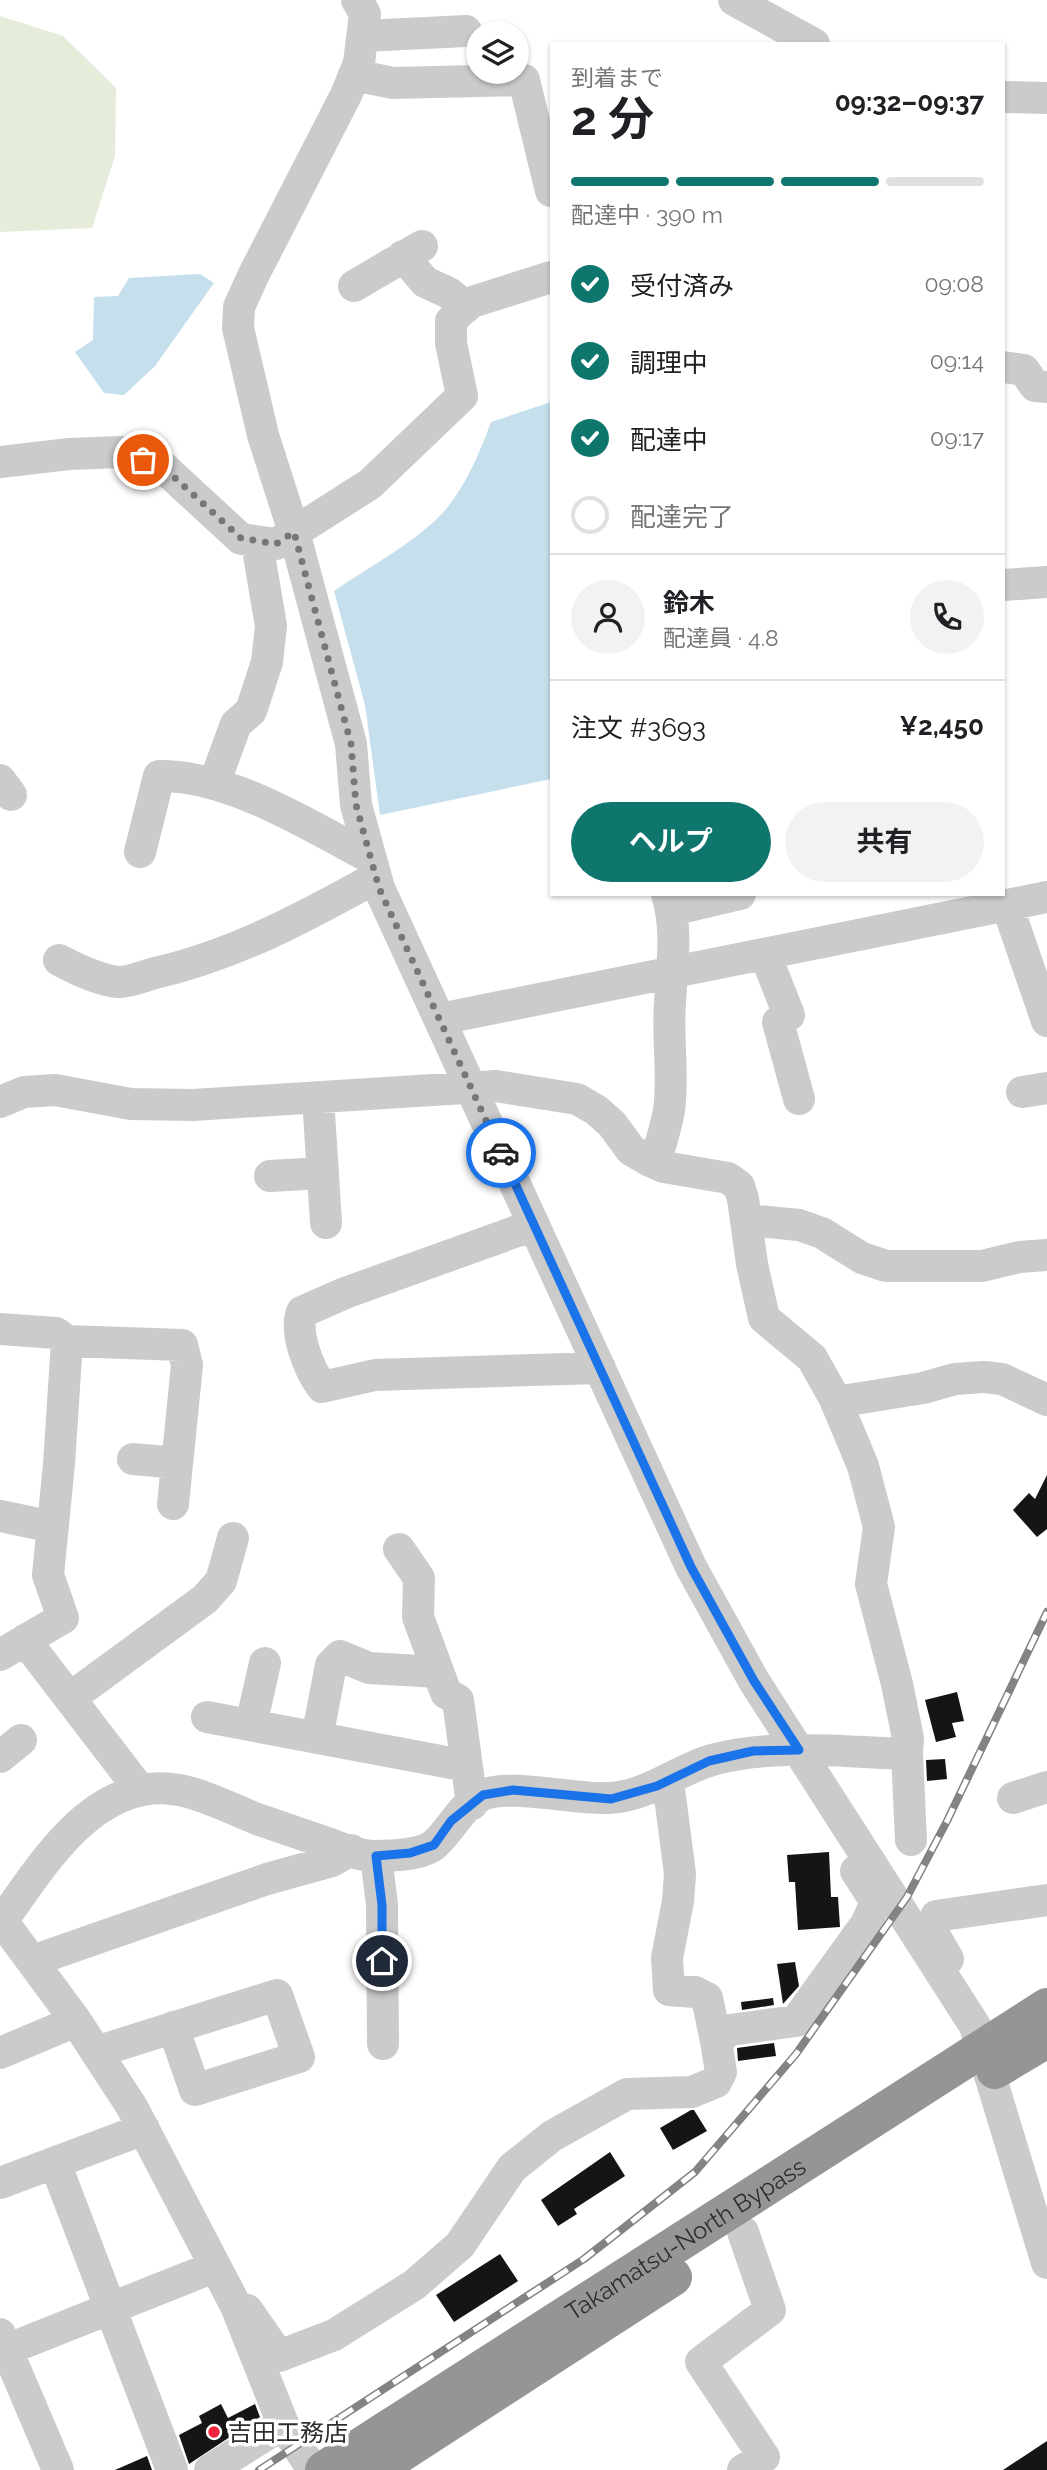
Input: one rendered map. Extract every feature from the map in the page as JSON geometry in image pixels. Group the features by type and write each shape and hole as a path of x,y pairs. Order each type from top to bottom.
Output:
{"highway":[{"name":"Takamatsu-North Bypass","path":"324,2470 1047,2007"},
{"name":"Takamatsu-North Bypass","path":"375,2470 743,2232 982,2049 1047,2039"}],"street":[{"path":"357,0 365,14 364,36 354,75 239,307 238,328 263,435 294,532 351,744 356,805 371,867 691,1567 789,1749 876,1902 866,1924 796,2021 730,2031 716,2041"},
{"path":"734,0 810,42"},
{"path":"364,36 466,31"},
{"path":"354,75 393,83 524,80 548,158 550,180"},
{"path":"1005,97 1047,98"},
{"path":"354,286 412,251 425,282 449,293 466,307"},
{"path":"0,462 69,454 122,452 164,468 241,538 257,543 276,544 370,484 462,396 452,343 452,320 466,307 550,277"},
{"path":"1005,367 1024,370 1035,386 1047,387"},
{"path":"214,784 236,724 251,710 267,662 271,626 257,543"},
{"path":"1005,585 1047,582 1047,570"},
{"path":"140,852 159,776 176,776 214,784 289,814 371,867"},
{"path":"58,960 78,971 119,982 214,958 299,920 371,867"},
{"path":"655,1163 669,1111 670,1001 674,972 675,922 669,902 722,896"},
{"path":"440,1019 765,954 992,903 1047,897"},
{"path":"992,903 1047,1021"},
{"path":"765,954 789,1016 778,1022 799,1099"},
{"path":"0,1102 24,1092 55,1090 131,1104 193,1105 471,1086 506,1088 577,1099 612,1124 631,1150 655,1163 728,1178 739,1186 764,1318 812,1358 836,1402 863,1466 879,1527 871,1584 908,1738 911,1840"},
{"path":"318,1097 326,1223"},
{"path":"270,1175 323,1173"},
{"path":"747,1220 799,1224 822,1233 862,1258 886,1266 982,1266 1019,1257 1047,1255"},
{"path":"534,1225 345,1293 302,1312 298,1322 313,1376 322,1387 375,1375 600,1368"},
{"path":"0,1329 56,1333 67,1341 182,1345 187,1365 173,1504"},
{"path":"67,1341 48,1575 62,1618 13,1648 70,1698 140,1790"},
{"path":"836,1402 923,1388 954,1379 984,1377 1002,1380 1047,1400"},
{"path":"133,1459 177,1463"},
{"path":"0,1516 53,1527"},
{"path":"70,1698 205,1599 220,1581 233,1538"},
{"path":"399,1549 419,1578 418,1617 446,1693 458,1700 472,1804"},
{"path":"317,1738 331,1665 340,1656 369,1668 438,1672"},
{"path":"251,1725 264,1663"},
{"path":"207,1717 467,1766"},
{"path":"32,1961 267,1879 364,1853 410,1853 434,1845 451,1821 483,1795 513,1790 611,1799 668,1781 709,1761 753,1751 789,1749 907,1754"},
{"path":"789,1749 982,2049 1035,2175 1047,2263"},
{"path":"236,2306 247,2310 279,2356 334,2335 414,2285 460,2245 512,2168 552,2136 627,2094 692,2092 716,2082 721,2072 707,1998 695,1992 669,1990 667,1958 678,1901 680,1874 668,1781"},
{"path":"313,2470 283,2424 236,2306 144,2129 76,2021 1,1920 51,1854 81,1824 110,1801 140,1790 169,1787 189,1792 364,1853"},
{"path":"364,1853 382,1905 383,2044"},
{"path":"982,2049 977,2013 933,1933 936,1916 1047,1900"},
{"path":"0,2053 76,2021"},
{"path":"96,2052 173,2027"},
{"path":"0,2183 144,2129"},
{"path":"55,2163 172,2470"},
{"path":"743,2232 770,2310 701,2362 760,2466"},
{"path":"58,2470 2,2347 110,2309 214,2267"},
{"path":"209,2470 283,2424"}],"green space":[{"path":"0,16 63,36 116,88 115,156 92,228 0,232"}],"water":[{"path":"200,274 214,283 155,366 124,395 104,393 75,352 93,340 94,297 118,296 129,278"},
{"path":"550,402 550,779 380,815 365,705 334,591 410,541 437,519 467,478 491,422"}],"building":[{"path":"1047,1475 1047,1529 1037,1537 1013,1510 1029,1493 1035,1499"},
{"path":"957,1692 964,1721 952,1723 956,1737 936,1742 925,1700"},
{"path":"945,1759 947,1779 927,1781 926,1760"},
{"path":"829,1852 831,1897 838,1897 840,1927 798,1930 795,1882 789,1882 787,1855"},
{"path":"795,1962 799,1986 783,2004 777,1964"},
{"path":"773,1998 774,2005 742,2010 741,2002"},
{"path":"774,2043 776,2056 738,2061 737,2048"},
{"path":"694,2110 707,2131 673,2150 660,2128"},
{"path":"610,2152 625,2176 574,2209 577,2214 558,2226 541,2200"},
{"path":"500,2254 518,2281 454,2322 436,2295"},
{"path":"221,2404 228,2418 255,2404 260,2417 189,2464 179,2435 202,2423 199,2416"},
{"path":"1047,2441 1047,2470 1003,2470"},
{"path":"147,2456 152,2470 115,2470"}],"railway":[{"path":"259,2470 584,2259 695,2172 796,2054 907,1897 947,1821 1047,1612"}],"way so far":[{"path":"143,460 164,468 204,501 241,538 257,543 276,544 294,532 351,744 356,805 368,856 379,888 501,1153"}],"place":[{"name":"吉田工務店","path":"214,2432"}],"route":[{"path":"382,1961 382,1905 376,1856 410,1853 434,1845 451,1821 483,1795 513,1790 555,1796 611,1799 657,1786 709,1761 753,1751 799,1750 754,1681 691,1567 501,1153"}]}
